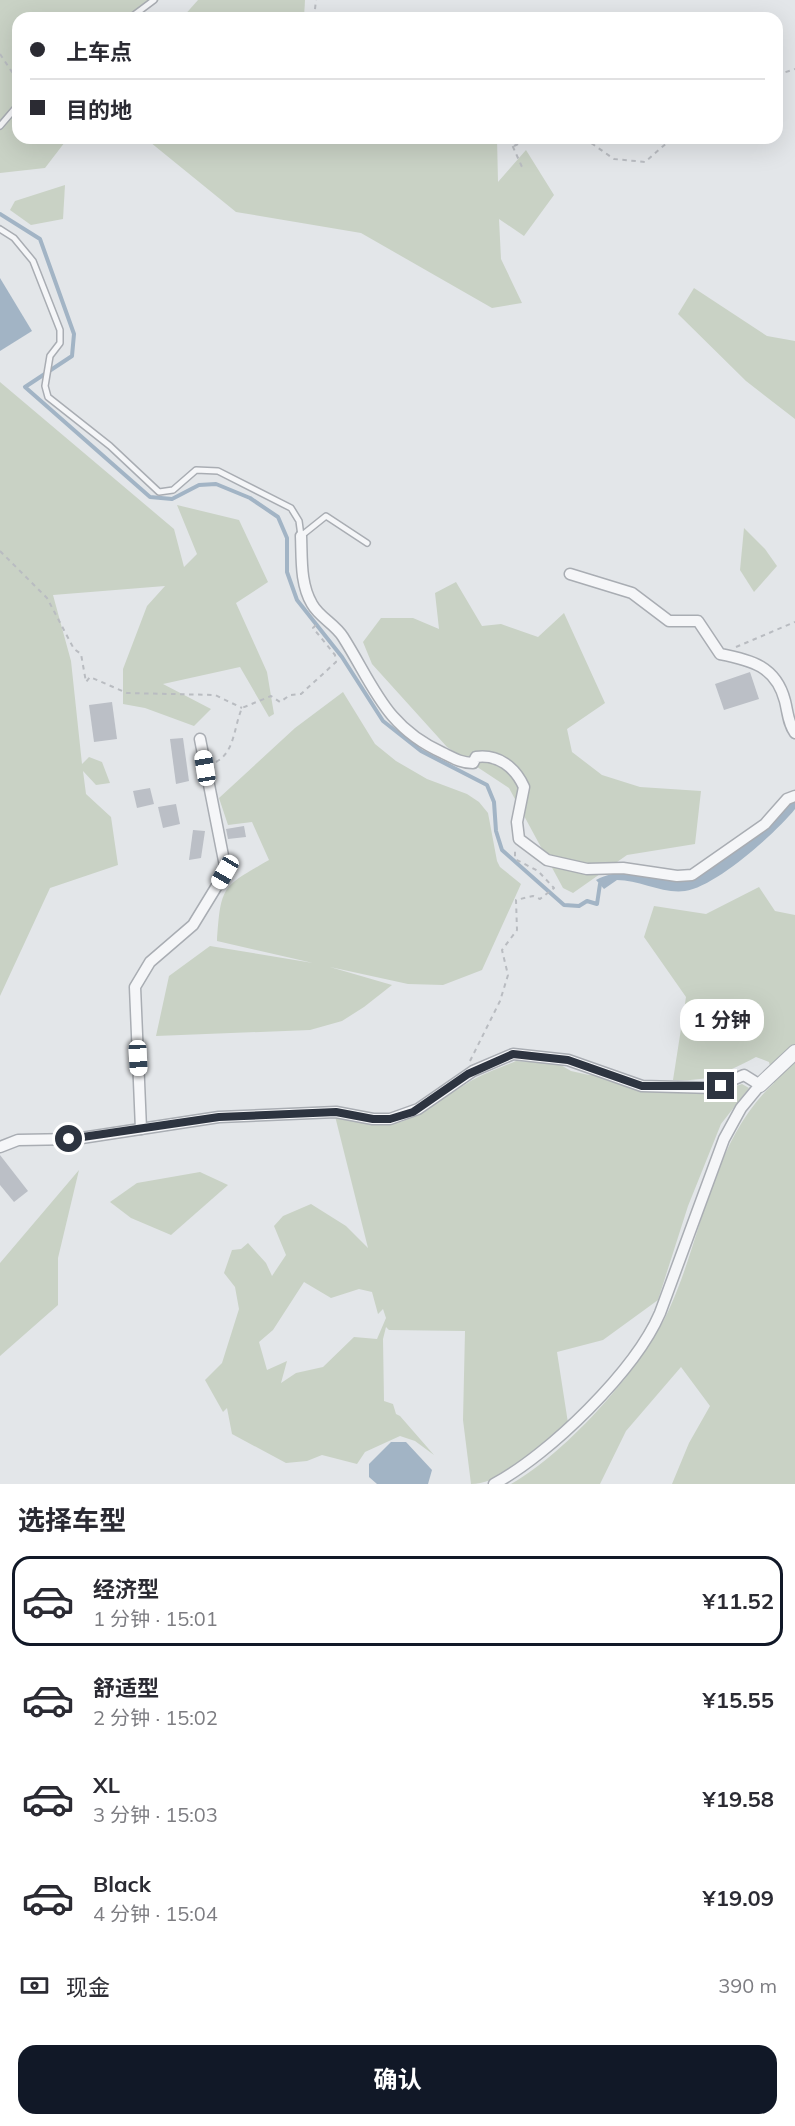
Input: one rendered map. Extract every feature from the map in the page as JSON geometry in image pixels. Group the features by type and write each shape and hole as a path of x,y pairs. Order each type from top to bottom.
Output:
{"street":[{"path":"301,536 302,570 311,604 342,635 380,702 407,731 432,748 464,763 473,763 476,757 488,756 510,766 524,787 517,822 519,839 547,860 598,871 623,868 677,876 692,875 765,824 787,799 795,796"},
{"path":"570,574 632,593 669,621 698,621 720,654 753,662 765,670 776,682 785,700 789,724 795,734"},
{"path":"141,1129 135,987 150,962 193,925 226,871 200,739"},
{"path":"494,1484 530,1463 559,1438 617,1376 650,1333 660,1313 724,1139 741,1108 760,1085 795,1052"},
{"path":"0,1147 18,1140 69,1139 219,1117 327,1112 390,1119 418,1109 462,1077 502,1058 528,1054 568,1060 594,1067 642,1086 711,1088 744,1075 760,1085"}],"lane":[{"path":"138,12 154,0"},
{"path":"0,126 12,112"},
{"path":"0,229 14,238 33,261 60,330 60,343 50,356 48,366 44,392 48,397 110,446 159,492 173,490 196,470 218,471 291,508 299,520 301,536"},
{"path":"301,536 326,516 367,543"}],"path":[{"path":"0,54 12,72"},
{"path":"512,144 522,167"},
{"path":"513,147 519,144"},
{"path":"593,144 614,159 645,162 666,144"},
{"path":"0,551 47,598 74,649 81,654 86,682 90,677 127,693 215,695 242,708"},
{"path":"720,654 795,622"},
{"path":"205,768 223,758 233,740 236,721 242,708 271,696 280,702 290,695 301,694 336,662 335,655 313,628"},
{"path":"462,1077 500,1001 508,975 502,950 517,930 516,900 532,896 540,899 554,888 538,871 515,859"}],"shaded area":[{"path":"0,0 159,0 144,12 12,12 12,144 63,144 45,168 0,173"},
{"path":"198,0 305,0 304,12 187,12"},
{"path":"152,144 497,144 498,182 526,150 554,195 524,236 499,219 501,259 522,303 492,308 361,233 236,212"},
{"path":"65,185 63,219 31,225 10,210 15,201"},
{"path":"694,288 767,336 795,341 795,419 746,381 678,314"},
{"path":"0,382 174,529 184,567 197,554 177,505 239,520 268,582 236,603 267,672 274,714 269,717 240,667 163,684 211,709 194,726 145,708 123,704 123,669 147,606 165,586 53,595 71,661 82,764 89,757 102,762 110,783 96,785 83,771 86,794 111,817 118,865 50,888 0,996"},
{"path":"744,528 765,549 777,566 754,592 740,570"},
{"path":"456,582 482,626 501,624 538,637 564,613 605,703 567,729 572,752 602,775 640,787 701,791 695,844 627,855 573,893 563,888 509,788 447,747 372,664 363,642 381,618 413,618 439,629 435,593"},
{"path":"343,692 375,744 396,761 427,779 467,794 479,802 488,813 497,861 500,867 521,884 482,970 443,985 408,984 330,967 392,985 342,1021 310,1030 156,1036 169,976 210,946 313,963 217,941 220,909 227,890 242,876 269,860 252,822 228,825 219,798 295,728"},
{"path":"759,887 775,911 795,915 795,1484 672,1484 689,1443 710,1406 681,1367 626,1431 600,1484 511,1484 533,1470 580,1429 603,1405 643,1354 671,1305 723,1159 753,1106 774,1083 769,1062 756,1057 735,1068 707,1078 673,1080 686,997 644,937 654,906 706,914"},
{"path":"516,1061 559,1064 571,1071 589,1075 605,1075 632,1088 715,1093 742,1084 749,1088 721,1124 688,1206 658,1300 603,1340 557,1352 568,1423 535,1452 509,1470 483,1482 471,1484 463,1420 465,1331 389,1330 386,1327 383,1339 384,1401 393,1404 396,1414 434,1455 415,1441 400,1436 365,1452 357,1464 322,1455 307,1461 286,1463 232,1434 227,1408 223,1412 205,1380 222,1363 239,1309 235,1287 224,1273 232,1250 241,1249 248,1243 266,1263 272,1276 286,1255 274,1226 283,1216 311,1204 346,1226 368,1248 335,1116 358,1122 392,1124 418,1114 472,1080","holes":["304,1282 331,1298 359,1289 372,1292 378,1314 383,1309 386,1318 377,1339 354,1337 323,1367 296,1373 281,1383 287,1361 267,1370 259,1342 273,1330"]},
{"path":"79,1170 58,1258 58,1305 0,1356 0,1263"},
{"path":"200,1172 228,1185 171,1235 131,1218 110,1202 137,1183"}],"water":[{"path":"0,278 32,331 0,351"},
{"path":"795,799 795,809 760,844 728,870 698,887 677,891 617,880 604,889 596,880 626,873 677,880"},
{"path":"391,1442 406,1442 432,1470 428,1484 377,1484 369,1477 369,1464"}],"building":[{"path":"750,672 759,699 724,710 715,684"},
{"path":"112,702 117,739 94,742 89,705"},
{"path":"183,738 189,781 176,784 170,739"},
{"path":"150,788 154,804 137,808 133,791"},
{"path":"176,804 180,824 163,828 158,807"},
{"path":"244,826 246,837 228,839 226,829"},
{"path":"193,830 205,831 201,858 189,860"},
{"path":"0,1155 28,1191 14,1202 0,1185"}],"waterway":[{"path":"0,214 40,239 74,334 72,356 25,387 150,497 172,499 199,485 216,484 250,498 278,517 287,538 287,572 297,600 342,657 383,721 421,751 487,785 494,802 496,831 502,850 564,905 579,906 587,901 597,904 600,884 604,882"}],"route":[{"path":"69,1139 219,1117 336,1112 373,1119 390,1119 413,1112 468,1074 513,1054 568,1060 594,1067 642,1086 709,1088 721,1086"}]}
